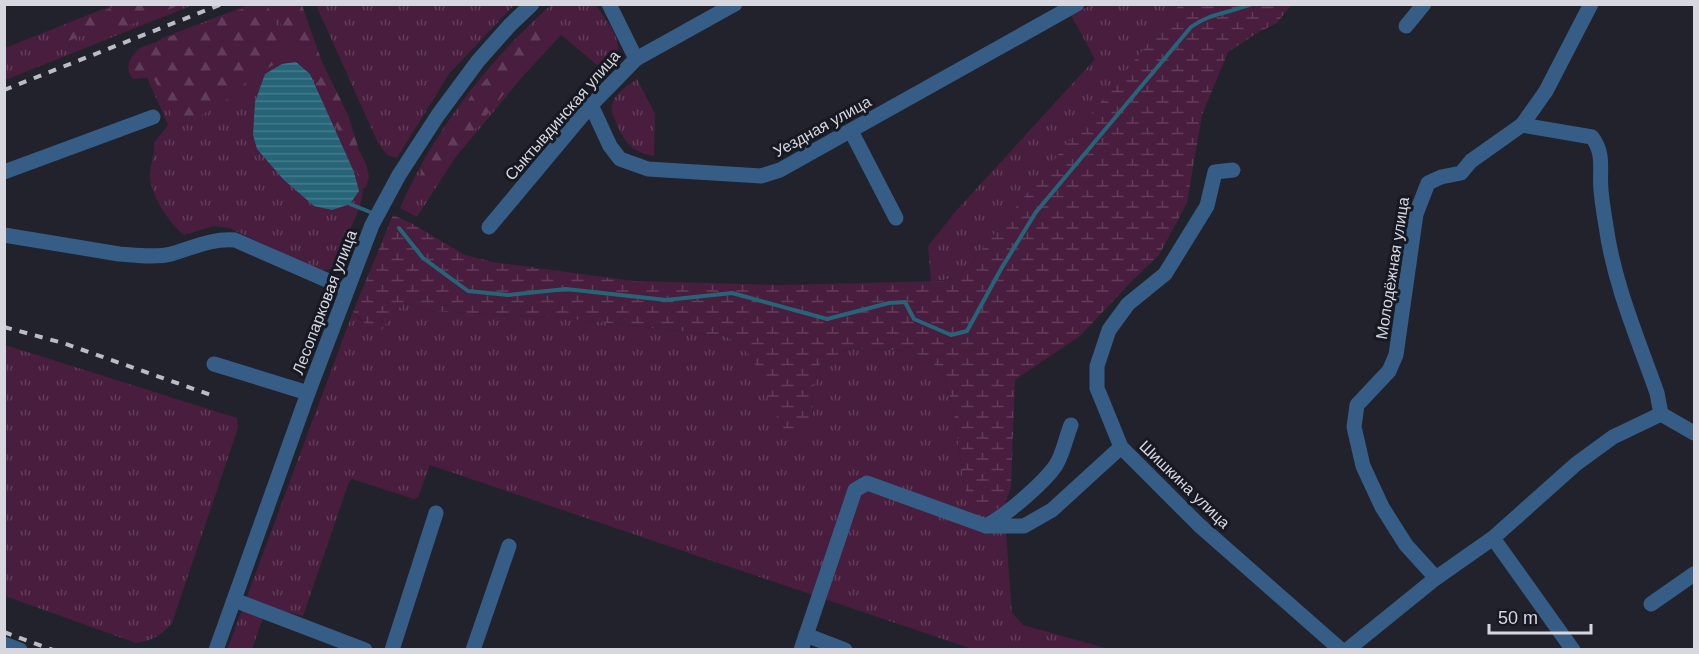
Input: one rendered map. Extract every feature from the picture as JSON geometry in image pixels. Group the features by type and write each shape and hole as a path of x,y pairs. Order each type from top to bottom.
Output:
{"street":[{"name":"Лесопарковая улица","path":"216,650 308,393 372,225 399,175 438,115 478,61 532,4"},
{"path":"609,4 636,59"},
{"name":"Сыктывдинская улица","path":"489,227 591,105 636,59 735,4"},
{"name":"Уездная улица","path":"591,105 610,146 620,159 648,169 761,176 780,170 1077,4"},
{"path":"1406,26 1424,4"},
{"path":"1591,4 1551,82 1522,125 1592,137 1599,146 1602,158 1601,188 1614,268 1657,393 1661,414"},
{"path":"4,172 153,117"},
{"name":"Молодёжная улица","path":"1436,578 1406,545 1382,507 1363,466 1354,427 1357,405 1389,370 1396,355 1416,214 1422,193 1428,183 1440,177 1461,173 1471,161 1522,125"},
{"path":"851,131 896,218"},
{"name":"Шишкина улица","path":"1233,170 1215,172 1207,206 1165,274 1128,304 1109,330 1097,366 1097,388 1121,447 1198,525 1341,650"},
{"path":"4,235 119,254 138,255 168,255 220,239 235,240 347,289"},
{"path":"214,364 308,393"},
{"path":"1661,414 1695,433"},
{"path":"1347,650 1436,578 1493,538 1576,464 1613,437 1661,414"},
{"path":"986,526 1014,507 1056,465 1071,425"},
{"path":"845,650 804,642 855,490 867,483 986,526 1024,526 1052,510 1121,447"},
{"path":"392,650 436,513"},
{"path":"1493,538 1573,650"},
{"path":"476,649 508,546"},
{"path":"1650,604 1695,574"},
{"path":"234,600 365,650"},
{"path":"4,644 20,650"}],"green space":[{"path":"120,4 180,5 122,28 102,27 57,46 50,43 49,34"},
{"path":"255,4 267,5 286,47 279,62 253,76 229,98 192,121 175,121 153,77 133,79 130,75 129,62 140,48"},
{"path":"1180,4 1291,5 1277,23 1228,52 1202,115 1187,203 1159,255 1080,336 1015,380 1011,487 1004,507 988,511 971,506 964,485 953,406 944,378 931,360 911,351 850,348 820,364 812,391 813,419 800,434 784,429 772,408 761,376 751,358 736,342 725,336 553,317 430,311 405,303 392,313 382,330 373,331 353,312 393,215 465,255 493,262 634,281 780,285 949,279 963,272 971,264"},
{"path":"113,5 193,5 5,80 5,48"},
{"path":"248,5 293,5 363,176 358,210 338,261 329,269 319,270 229,228 213,226 184,235 166,215 152,189 150,172 154,143 168,125 145,73 154,46 162,38"},
{"path":"278,5 302,5 322,62 348,115 366,164 369,177 366,187 361,190 357,172 310,68 283,31 277,15"},
{"path":"316,5 514,5 449,74 397,158 387,155 378,143"},
{"path":"551,5 596,5 615,35 618,54 601,68 561,35 524,75 455,158 417,217 400,208 429,151 465,98 506,49"},
{"path":"1091,5 1180,5 969,266 959,275 931,281 928,246 955,212 1095,59 1071,15"},
{"path":"533,26 547,27 556,36 521,73 453,156 430,191 421,194 418,185 422,169 443,136 472,95"},
{"path":"637,79 655,114 654,156 640,152 629,145 613,116 612,105 615,98"},
{"path":"405,303 430,311 553,317 725,336 744,349 757,366 773,409 813,419 812,391 820,364 850,348 911,351 931,360 944,378 953,406 964,485 1004,507 1012,613 1023,625 1109,649 972,649 430,465 418,497 414,499 352,479 349,482 303,616 267,607 252,649 227,650 353,312 361,321 392,313"},
{"path":"5,345 237,418 238,428 172,623 156,637 136,643 5,596"}],"water":[{"path":"296,62 310,74 354,172 359,191 350,204 332,210 314,206 283,179 257,149 253,135 255,102 265,74 282,64"}],"waterway":[{"path":"399,228 423,258 468,291 508,295 566,289 666,300 732,293 827,319 889,303 905,302 914,319 951,335 967,331 1036,212 1191,27 1213,16 1252,4"},
{"path":"350,204 370,212"}],"railway":[{"path":"4,90 222,4"},
{"path":"4,327 63,343 211,395"},
{"path":"4,632 53,650"}]}
